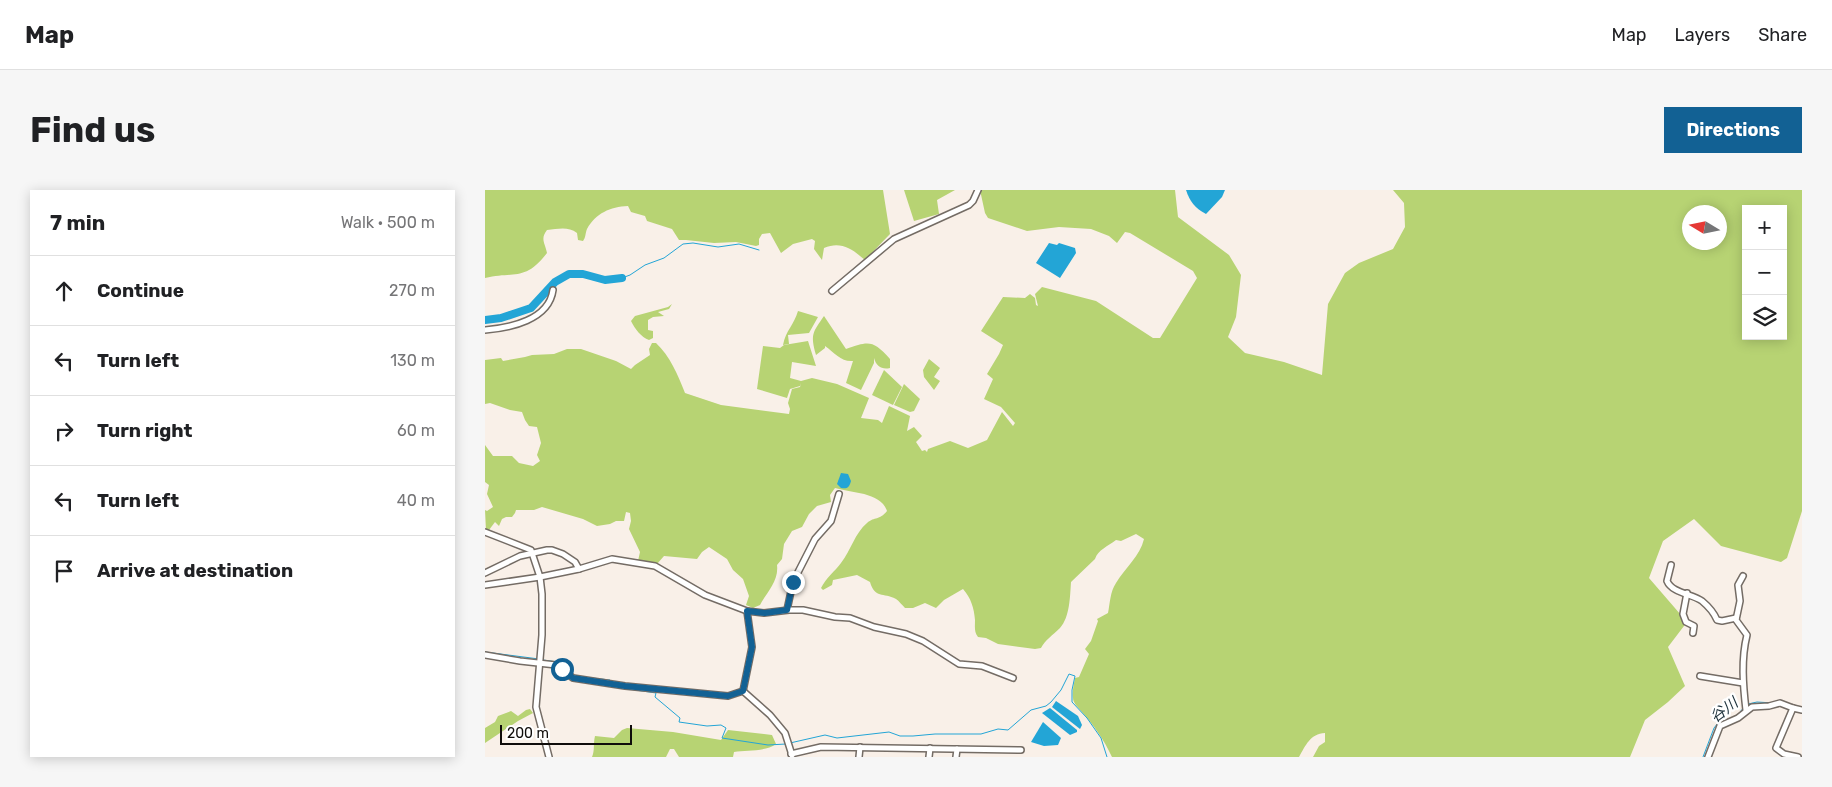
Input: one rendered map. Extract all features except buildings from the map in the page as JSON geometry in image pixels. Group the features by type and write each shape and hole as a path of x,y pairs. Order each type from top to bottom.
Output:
{"street":[{"path":"831,292 894,240 969,205 973,201 977,190"},
{"path":"485,330 505,328 529,319 547,305 552,297 553,290"},
{"path":"787,610 793,582 815,539 831,521 839,494"},
{"path":"485,532 531,550 540,577 543,614 536,708 549,757"},
{"path":"485,573 520,556 547,550 558,552 575,562 579,569"},
{"path":"485,585 540,577 612,560 655,566 705,595 747,611 765,613 803,610 835,617 851,618 874,627 906,634 923,641 959,664 982,666 1013,678"},
{"path":"1671,565 1667,581 1668,585 1704,602 1717,620 1722,621 1736,618"},
{"path":"1743,576 1738,585 1740,601 1736,618 1738,625 1745,630 1747,635 1744,646 1743,683 1747,710"},
{"path":"1687,593 1683,614 1686,622 1694,626 1693,633"},
{"path":"743,691 752,647 747,611"},
{"path":"485,655 519,662 556,665 573,678 625,686 728,696 743,691"},
{"path":"1701,676 1743,683"},
{"path":"743,691 770,715 785,733 792,755 821,747 860,746 1021,750"},
{"path":"1707,757 1720,726 1738,718 1752,707 1780,703 1802,710"},
{"path":"1793,708 1776,748 1784,754 1798,757"},
{"path":"859,757 860,746"},
{"path":"929,757 930,748"},
{"path":"956,757 957,748"},
{"path":"976,757 977,749"},
{"path":"1005,757 1006,750"}],"green space":[{"path":"485,190 883,190 890,234 865,260 856,252 836,245 824,248 822,260 814,249 815,241 812,239 793,244 781,253 770,233 762,234 759,239 759,245 756,246 736,242 714,243 679,240 672,229 647,221 645,216 631,212 628,206 609,209 599,215 587,229 583,241 578,240 577,233 570,229 547,230 543,239 547,253 532,268 519,274 485,278"},
{"path":"904,190 955,190 937,200 939,214 914,221"},
{"path":"980,190 1175,190 1178,217 1229,255 1241,275 1236,317 1228,337 1245,353 1284,362 1322,375 1328,304 1345,273 1359,263 1393,249 1405,227 1404,203 1393,190 1802,190 1802,511 1787,558 1781,562 1721,546 1694,519 1663,541 1649,578 1687,622 1668,647 1685,686 1645,720 1630,757 1313,757 1319,746 1325,742 1325,733 1312,738 1306,744 1299,757 1112,757 1098,733 1073,700 1073,690 1075,678 1079,677 1089,654 1085,649 1091,641 1097,619 1108,613 1114,586 1142,545 1144,539 1136,534 1121,541 1116,540 1104,548 1071,582 1066,618 1060,628 1041,648 1035,649 998,644 986,638 978,637 975,631 973,607 963,589 944,600 936,608 925,603 913,608 905,608 896,599 874,591 870,582 857,575 833,580 832,585 823,590 821,588 823,584 841,563 863,527 887,511 879,500 857,492 835,488 830,495 831,502 817,506 809,514 802,527 792,531 784,544 782,559 777,565 776,576 772,586 760,605 753,608 746,605 749,596 743,579 733,570 727,559 709,547 697,559 664,556 657,564 638,561 640,552 629,529 630,513 626,512 624,521 597,526 583,519 542,507 534,510 516,510 512,517 502,519 499,526 495,522 489,530 486,530 485,510 487,511 493,507 487,494 489,485 485,482 485,445 493,456 512,456 519,463 533,466 540,461 537,455 541,443 537,427 529,426 522,412 490,403 485,404 485,360 501,358 503,361 532,355 554,354 567,349 581,349 616,361 631,369 650,355 649,349 652,343 656,343 669,360 685,393 721,405 789,414 788,403 792,389 800,387 801,383 800,386 790,389 787,398 757,389 763,346 780,348 784,345 808,341 816,366 792,362 790,378 801,381 812,378 837,384 869,398 861,418 878,420 882,423 889,406 910,416 907,431 914,427 922,436 916,442 922,451 925,450 927,452 928,449 950,441 968,448 987,440 1002,412 1013,426 1015,423 1001,407 984,399 993,379 987,374 1003,345 981,331 1003,297 1025,298 1030,294 1035,298 1036,305 1038,306 1035,294 1042,287 1096,301 1153,338 1160,338 1197,278 1193,271 1130,233 1125,232 1117,243 1109,236 1091,229 1059,227 1027,231 988,218 985,213"},
{"path":"672,304 669,309 658,312 664,316 653,317 648,320 648,330 653,331 653,338 649,340 643,337 634,327 631,321 635,316 668,307"},
{"path":"798,311 818,317 809,333 788,335 789,344 783,345 786,335"},
{"path":"824,316 846,349 866,344 875,345 890,359 890,368 880,367 874,358 874,363 861,390 846,383 853,361 842,359 825,346 816,355 813,338 817,326"},
{"path":"929,359 940,368 934,377 940,381 934,390 924,377 923,370"},
{"path":"884,370 902,387 893,405 872,395"},
{"path":"904,384 920,399 914,411 910,412 894,405"},
{"path":"530,709 533,713 485,743 485,728 495,722 498,716 511,711 518,716"},
{"path":"627,728 673,732 721,740 728,730 772,735 776,744 761,750 734,752 733,757 679,757 674,749 670,749 666,757 592,757 595,736 614,738"}],"water":[{"path":"1186,190 1225,190 1222,197 1206,214 1193,204"},
{"path":"1049,243 1057,245 1059,243 1075,248 1076,253 1060,278 1036,263"},
{"path":"841,473 848,474 851,481 849,487 841,488 837,484"},
{"path":"1056,701 1078,716 1082,725 1080,729 1052,707"},
{"path":"1050,708 1077,732 1070,735 1042,713"},
{"path":"1043,722 1061,738 1058,745 1044,746 1031,742"}],"waterway":[{"path":"622,278 645,265 664,258 683,244 693,243 718,247 739,244 759,250"},
{"path":"485,320 501,318 531,308 555,282 569,274 583,274 605,280 622,278"},
{"path":"485,652 539,659"},
{"path":"543,660 557,662 566,669"},
{"path":"790,743 825,735 837,738 889,732 900,736 913,736 981,734 998,729 1008,730 1031,710 1046,706 1051,702 1061,690 1069,674 1075,676 1072,702 1087,718 1101,738 1107,757"},
{"path":"583,677 610,680 611,683"},
{"path":"615,687 656,693 655,697 680,718 679,722 707,726 721,725 726,728 722,738 768,745 786,744"},
{"name":"谷川","path":"1748,704 1757,702 1773,703"},
{"name":"谷川","path":"1703,757 1714,728 1718,723 1737,716 1744,707"},
{"name":"谷川","path":"1793,711 1802,713"}],"route":[{"path":"562,669 568,676 573,678 625,686 728,696 739,693 743,691 752,647 747,611 765,613 787,610 793,582"}]}
